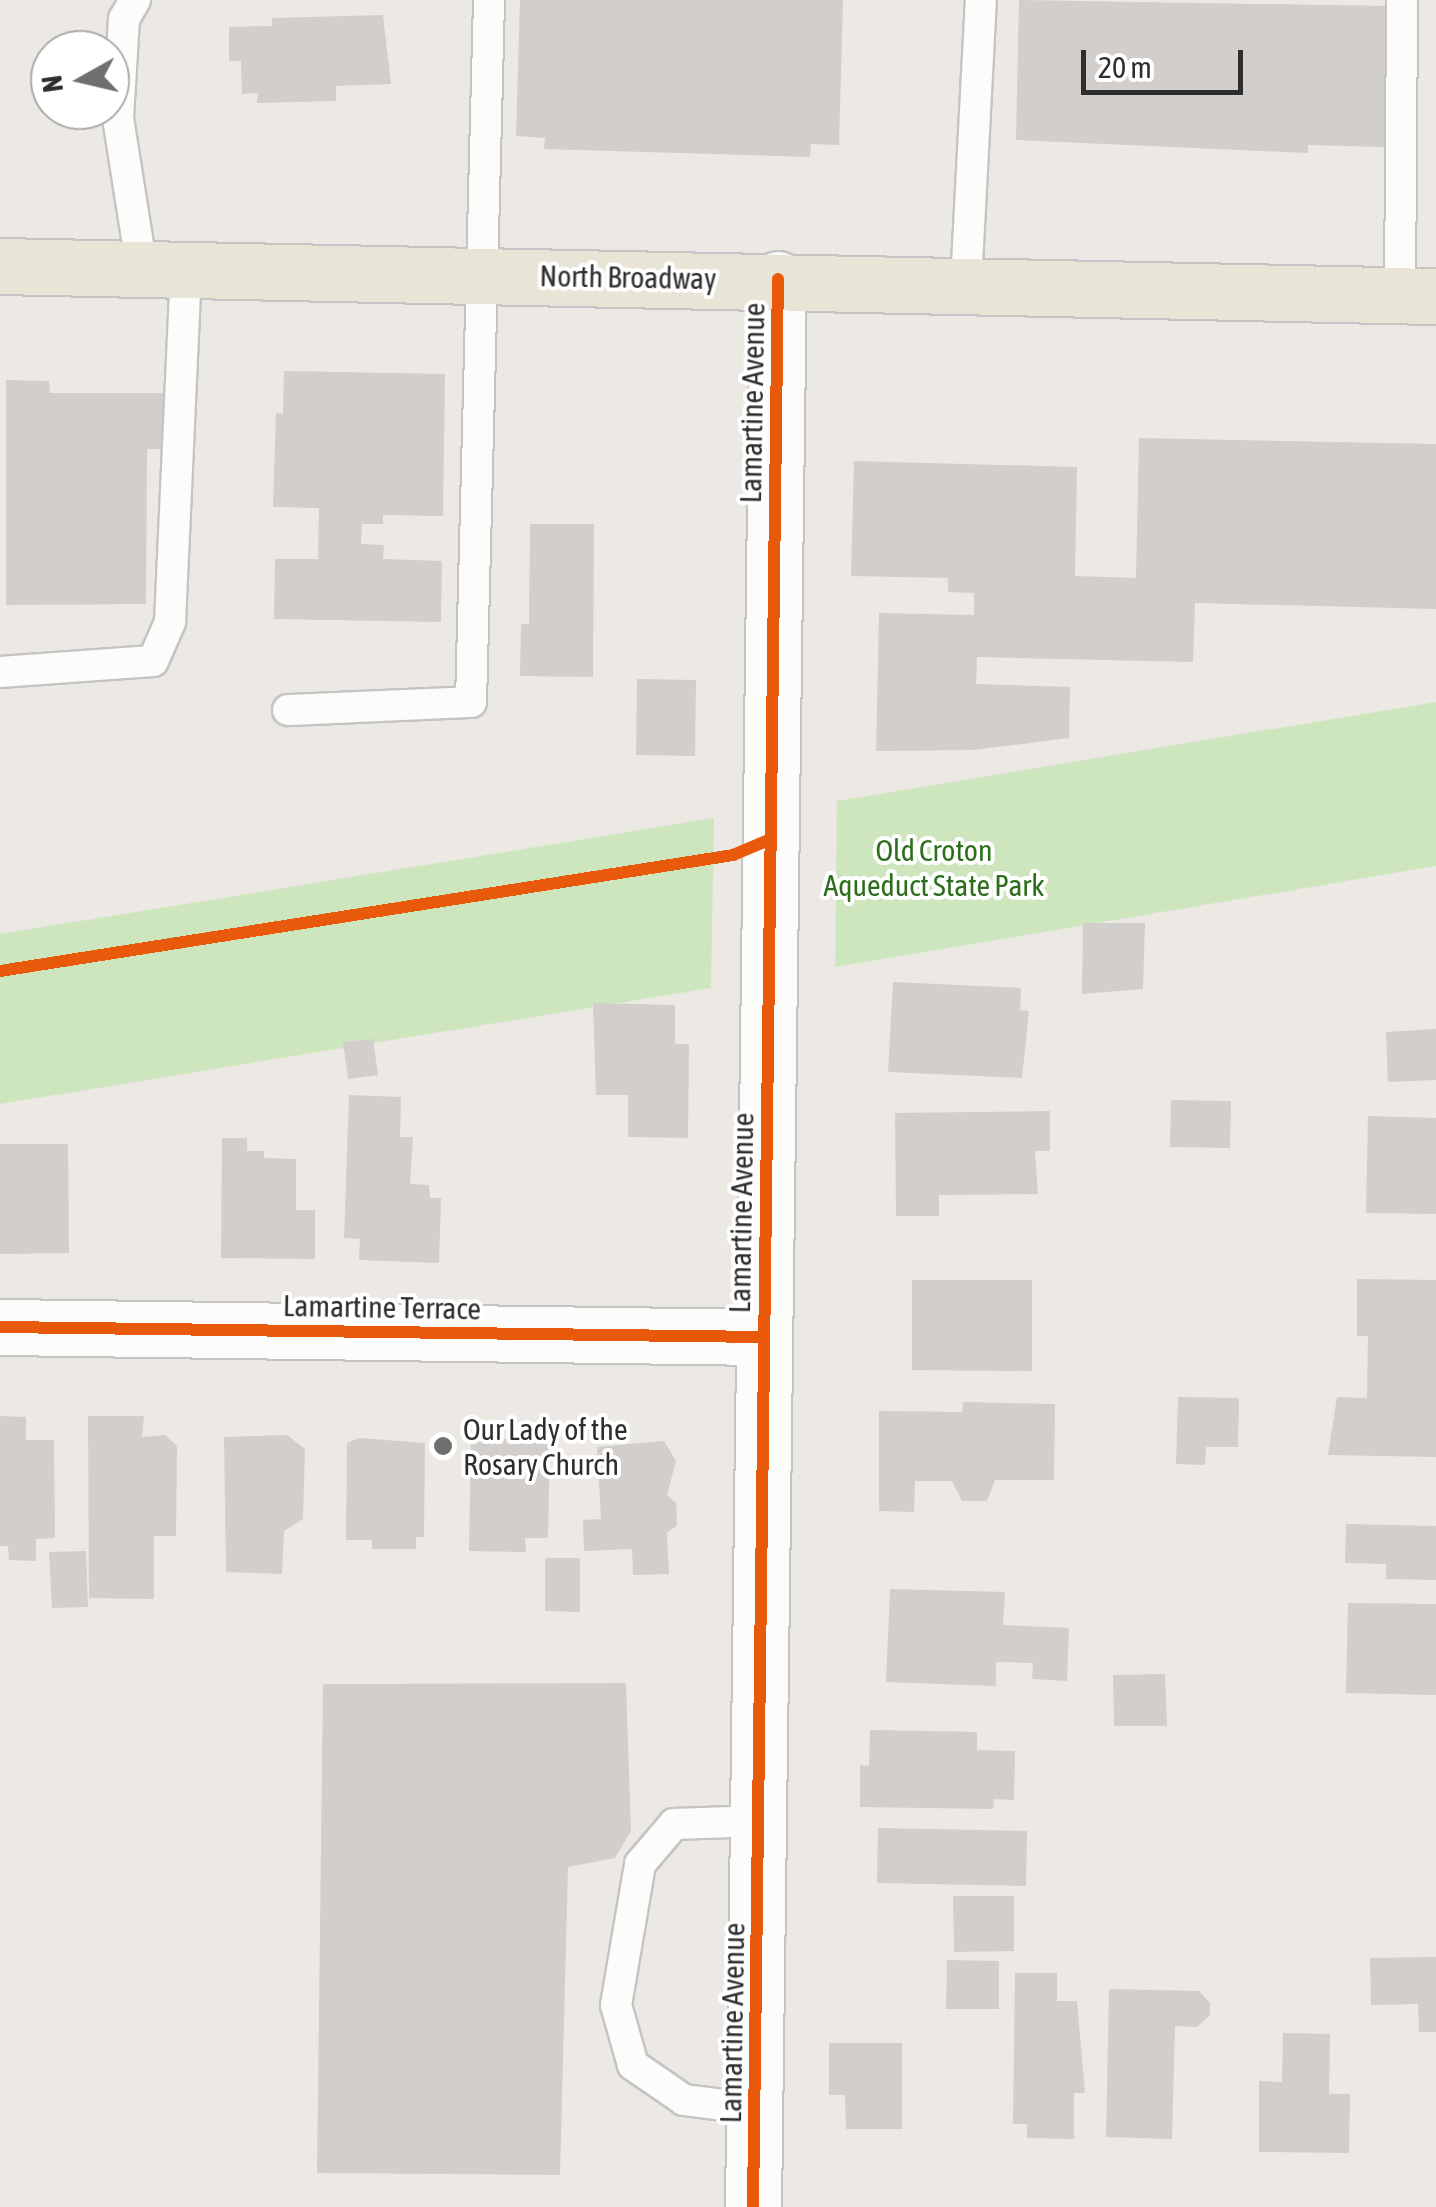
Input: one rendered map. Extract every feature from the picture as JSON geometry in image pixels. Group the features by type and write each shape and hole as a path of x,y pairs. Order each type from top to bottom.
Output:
{"main road":[{"name":"North Broadway","path":"0,266 1418,296"}],"street":[{"name":"Lamartine Avenue","path":"753,2207 778,280"},
{"name":"Lamartine Terrace","path":"0,1327 764,1337"}],"lane":[{"path":"0,672 153,661 170,622 164,270 118,118 124,19 136,0"},
{"path":"288,710 470,702 489,0"},
{"path":"966,284 981,0"},
{"path":"1402,0 1418,296"},
{"path":"755,2109 684,2100 633,2065 616,2005 640,1864 674,1824 761,1821"}],"green space":[{"name":"Old Croton Aqueduct State Park","path":"1436,702 1436,866 835,967 837,801"},
{"path":"714,818 711,988 0,1104 0,934"}],"building":[{"path":"520,0 843,0 839,145 811,144 810,157 544,149 545,138 516,136"},
{"path":"1019,0 1387,6 1384,147 1308,145 1308,153 1016,140"},
{"path":"383,15 391,84 336,86 336,101 257,103 258,93 242,94 241,61 229,61 229,27 272,26 272,18"},
{"path":"284,371 445,374 443,516 383,515 383,524 362,524 361,544 384,545 383,559 442,561 441,622 274,619 275,559 318,559 319,508 273,507 276,413 283,414"},
{"path":"6,380 49,381 50,393 163,393 164,449 147,449 146,604 6,605"},
{"path":"1139,438 1436,444 1436,609 1195,603 1193,662 977,657 976,684 1070,687 1069,738 973,750 876,751 879,613 974,615 974,593 948,592 948,578 851,576 854,461 1077,467 1075,576 1136,578"},
{"path":"530,524 594,524 593,677 520,676 521,624 529,624"},
{"path":"637,679 696,680 695,756 636,755"},
{"path":"1083,923 1145,923 1143,989 1082,994"},
{"path":"893,982 1021,988 1020,1010 1029,1011 1022,1078 888,1072"},
{"path":"593,1003 675,1005 675,1044 689,1044 688,1138 628,1137 628,1095 596,1095"},
{"path":"1436,1029 1436,1080 1388,1082 1386,1032"},
{"path":"373,1039 378,1075 348,1079 343,1042"},
{"path":"349,1095 401,1097 400,1137 413,1137 410,1184 429,1185 430,1198 441,1198 439,1263 359,1260 360,1239 344,1238"},
{"path":"1171,1100 1231,1101 1230,1148 1170,1147"},
{"path":"1050,1111 1050,1151 1035,1151 1038,1194 939,1195 939,1216 896,1216 895,1113"},
{"path":"1368,1116 1436,1118 1436,1214 1366,1213"},
{"path":"222,1138 247,1138 247,1151 264,1151 264,1158 296,1159 296,1210 315,1210 315,1259 221,1258"},
{"path":"0,1144 68,1144 69,1253 0,1254"},
{"path":"1357,1279 1436,1280 1436,1457 1328,1455 1337,1397 1367,1398 1368,1336 1357,1336"},
{"path":"912,1280 1032,1280 1032,1371 912,1370"},
{"path":"1178,1397 1239,1398 1238,1447 1206,1447 1205,1465 1176,1464"},
{"path":"963,1402 1055,1404 1054,1480 995,1480 987,1501 962,1501 952,1481 915,1481 914,1512 879,1511 879,1411 962,1412"},
{"path":"0,1416 26,1417 26,1440 54,1440 55,1538 36,1539 36,1561 9,1560 8,1546 0,1546"},
{"path":"88,1416 144,1416 142,1437 165,1435 177,1446 176,1536 154,1536 154,1599 89,1598"},
{"path":"287,1435 305,1449 303,1519 284,1531 282,1574 226,1572 224,1437"},
{"path":"359,1438 425,1443 424,1537 416,1537 416,1549 372,1549 372,1540 346,1540 347,1443"},
{"path":"471,1438 550,1440 548,1538 525,1538 526,1552 469,1551"},
{"path":"664,1441 676,1461 667,1495 676,1503 677,1525 667,1533 669,1574 633,1575 632,1549 584,1551 583,1520 601,1519 597,1447"},
{"path":"1346,1524 1436,1526 1436,1580 1386,1579 1386,1564 1345,1563"},
{"path":"86,1551 88,1607 52,1608 49,1552"},
{"path":"545,1558 580,1558 580,1612 545,1611"},
{"path":"890,1589 1005,1592 1003,1625 1069,1628 1067,1681 1032,1679 1033,1663 996,1662 996,1686 886,1682"},
{"path":"1348,1603 1436,1604 1436,1695 1346,1693"},
{"path":"1165,1674 1167,1726 1114,1726 1113,1675"},
{"path":"626,1683 631,1831 615,1858 568,1867 560,2175 317,2173 323,1684"},
{"path":"870,1730 977,1732 977,1750 1015,1751 1014,1800 994,1799 993,1809 860,1807 860,1765 869,1766"},
{"path":"878,1828 1027,1831 1026,1886 877,1883"},
{"path":"953,1896 1014,1896 1014,1951 954,1952"},
{"path":"1436,1957 1436,2032 1419,2032 1418,2004 1371,2005 1370,1958"},
{"path":"947,1960 999,1961 999,2009 946,2009"},
{"path":"1015,1973 1057,1973 1057,2001 1077,2001 1085,2093 1074,2093 1074,2139 1027,2138 1027,2124 1013,2124"},
{"path":"1109,1989 1199,1991 1210,2003 1210,2015 1197,2027 1175,2026 1172,2139 1106,2137"},
{"path":"1283,2033 1330,2034 1329,2094 1350,2094 1349,2153 1259,2152 1259,2081 1282,2082"},
{"path":"829,2043 902,2043 902,2129 846,2129 845,2095 829,2095"}],"cycle path":[{"path":"753,2207 778,279"},
{"path":"0,971 733,855 771,839"},
{"path":"0,1327 764,1337"}],"place":[{"name":"Our Lady of the Rosary Church","path":"443,1446"}]}
